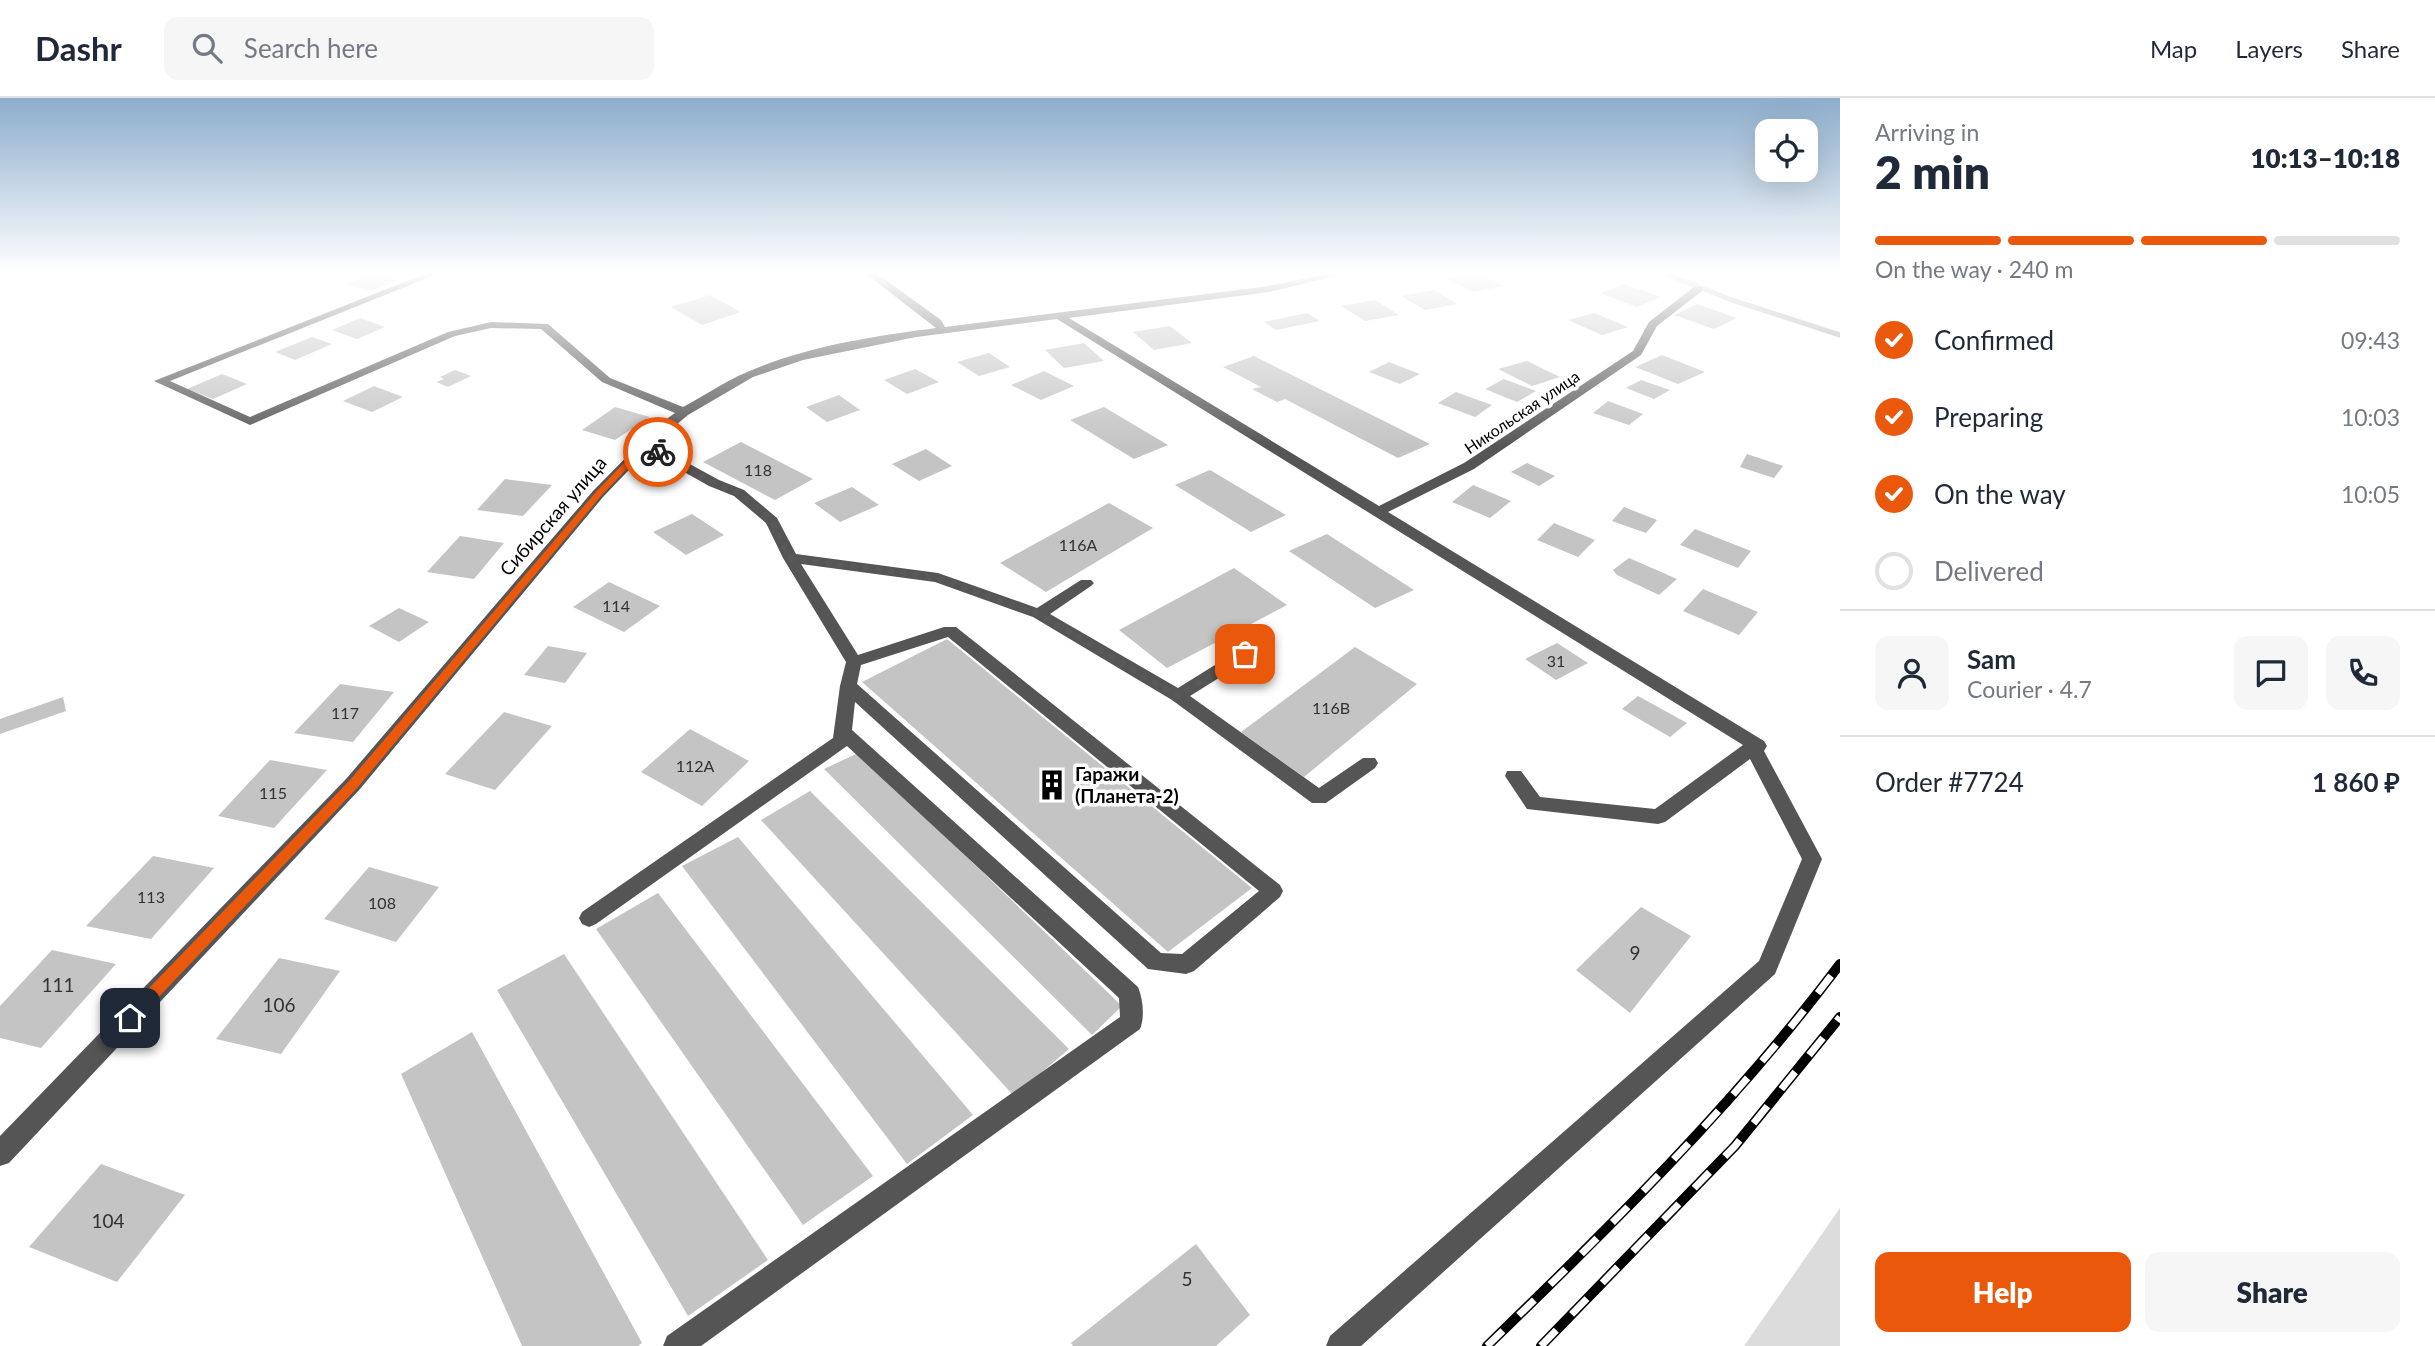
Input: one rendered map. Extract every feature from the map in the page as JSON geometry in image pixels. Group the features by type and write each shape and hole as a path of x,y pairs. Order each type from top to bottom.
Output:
{"street":[{"path":"287,331 160,381 250,421 464,331"},
{"path":"550,331 606,380 684,412"},
{"name":"Сибирская улица","path":"0,1154 354,784 583,512 662,428 726,386 775,366 849,346 935,331"},
{"path":"1084,331 1756,746 1812,859 1767,967 1339,1346"},
{"name":"Никольская улица","path":"1378,512 1469,466 1637,354 1649,331"},
{"path":"589,918 842,741 848,686 854,662 790,558 772,521 739,493 714,483 645,445"},
{"path":"790,558 938,578 1039,614 1178,696 1319,798 1369,763"},
{"path":"1039,614 1086,583"},
{"path":"848,686 1156,962 1186,964 1273,891 950,631 854,662"},
{"path":"1178,696 1245,654"},
{"path":"677,1346 1132,1022 1130,994 843,732"},
{"path":"1514,776 1534,804 1658,817 1756,746"}],"shaded area":[{"path":"1840,1208 1840,1346 1744,1346"}],"building":[{"path":"335,331 375,331 357,339"},
{"path":"1177,331 1192,343 1154,350 1133,332"},
{"path":"1593,331 1614,331 1602,335"},
{"path":"312,337 332,344 295,360 275,352"},
{"path":"1084,343 1104,361 1064,368 1045,350"},
{"path":"989,353 1010,367 979,376 957,362"},
{"path":"1662,355 1705,372 1678,384 1635,367"},
{"path":"1254,356 1430,444 1398,458 1285,399 1277,402 1252,389 1261,387 1223,367"},
{"path":"1527,361 1560,377 1532,386 1498,369"},
{"path":"1389,362 1420,374 1400,384 1369,372"},
{"path":"915,369 939,382 907,394 884,380"},
{"path":"455,370 471,376 448,387 436,382 444,379 440,377"},
{"path":"1044,371 1074,386 1041,400 1011,385"},
{"path":"222,374 247,384 213,399 187,389"},
{"path":"1504,379 1536,391 1517,402 1485,389"},
{"path":"1641,380 1670,390 1654,399 1626,388"},
{"path":"374,386 403,397 372,412 343,401"},
{"path":"1456,392 1492,405 1475,417 1438,403"},
{"path":"839,395 860,410 827,422 806,407"},
{"path":"1608,401 1643,414 1629,425 1593,413"},
{"path":"615,407 650,417 615,440 582,430"},
{"path":"1104,407 1168,445 1134,459 1070,420"},
{"path":"741,442 813,479 775,500 703,462"},
{"path":"926,449 952,466 919,481 892,464"},
{"path":"1747,454 1783,466 1774,478 1740,467"},
{"path":"1527,463 1555,476 1539,486 1511,472"},
{"path":"1210,470 1286,515 1251,532 1175,485"},
{"path":"505,479 552,485 523,516 477,510"},
{"path":"1473,485 1511,501 1490,518 1452,502"},
{"path":"852,487 879,505 840,522 814,503"},
{"path":"1109,503 1153,528 1046,592 1000,563"},
{"path":"1624,507 1657,520 1646,533 1612,521"},
{"path":"692,514 724,535 686,555 653,532"},
{"path":"1554,523 1595,540 1578,557 1537,540"},
{"path":"1695,529 1751,551 1738,568 1680,545"},
{"path":"1327,534 1414,590 1375,608 1289,551"},
{"path":"460,536 504,543 474,579 427,572"},
{"path":"1629,558 1677,579 1659,595 1617,575 1613,570"},
{"path":"1234,568 1287,605 1167,668 1119,630"},
{"path":"609,582 660,606 624,632 573,607"},
{"path":"1703,589 1758,612 1739,635 1683,611"},
{"path":"399,608 429,622 399,642 369,626"},
{"name":"Гаражи (Планета-2)","path":"947,639 1252,888 1168,952 862,682"},
{"path":"1557,643 1588,663 1556,680 1525,659"},
{"path":"548,646 587,653 565,683 524,675"},
{"path":"1355,647 1417,684 1304,777 1241,732"},
{"path":"340,684 394,692 353,742 294,733"},
{"path":"1638,696 1687,723 1670,737 1622,709"},
{"path":"63,697 66,711 0,734 0,719"},
{"path":"504,712 552,726 495,790 445,774"},
{"path":"690,729 749,761 702,806 641,772"},
{"path":"858,753 1122,1006 1092,1035 824,769"},
{"path":"270,760 327,770 274,828 218,816"},
{"path":"810,791 1069,1049 1014,1096 761,820"},
{"path":"738,837 973,1115 907,1164 682,866"},
{"path":"153,856 214,868 151,939 86,926"},
{"path":"369,867 439,887 396,942 324,919"},
{"path":"658,893 873,1176 803,1225 596,929"},
{"path":"1641,907 1691,936 1630,1013 1576,970"},
{"path":"52,950 116,964 41,1048 0,1038 0,1006"},
{"path":"564,954 768,1260 688,1316 497,990"},
{"path":"279,958 340,971 281,1054 216,1039"},
{"path":"472,1032 642,1343 638,1346 522,1346 401,1074"},
{"path":"101,1164 185,1195 117,1282 29,1247"},
{"path":"1196,1244 1250,1315 1216,1346 1073,1346 1071,1343"}],"waterway":[{"path":"1828,331 1840,335"}],"railway":[{"path":"1487,1346 1671,1162 1758,1066 1840,964"},
{"path":"1541,1346 1735,1146 1840,1017"}],"way so far":[{"path":"658,452 714,483 739,493 772,521 790,558 938,578 1039,614 1178,696 1245,654"}],"place":[{"name":"Гаражи (Планета-2)","path":"1052,785"}],"route":[{"path":"130,1018 354,784 598,494 645,445 658,452"}]}
